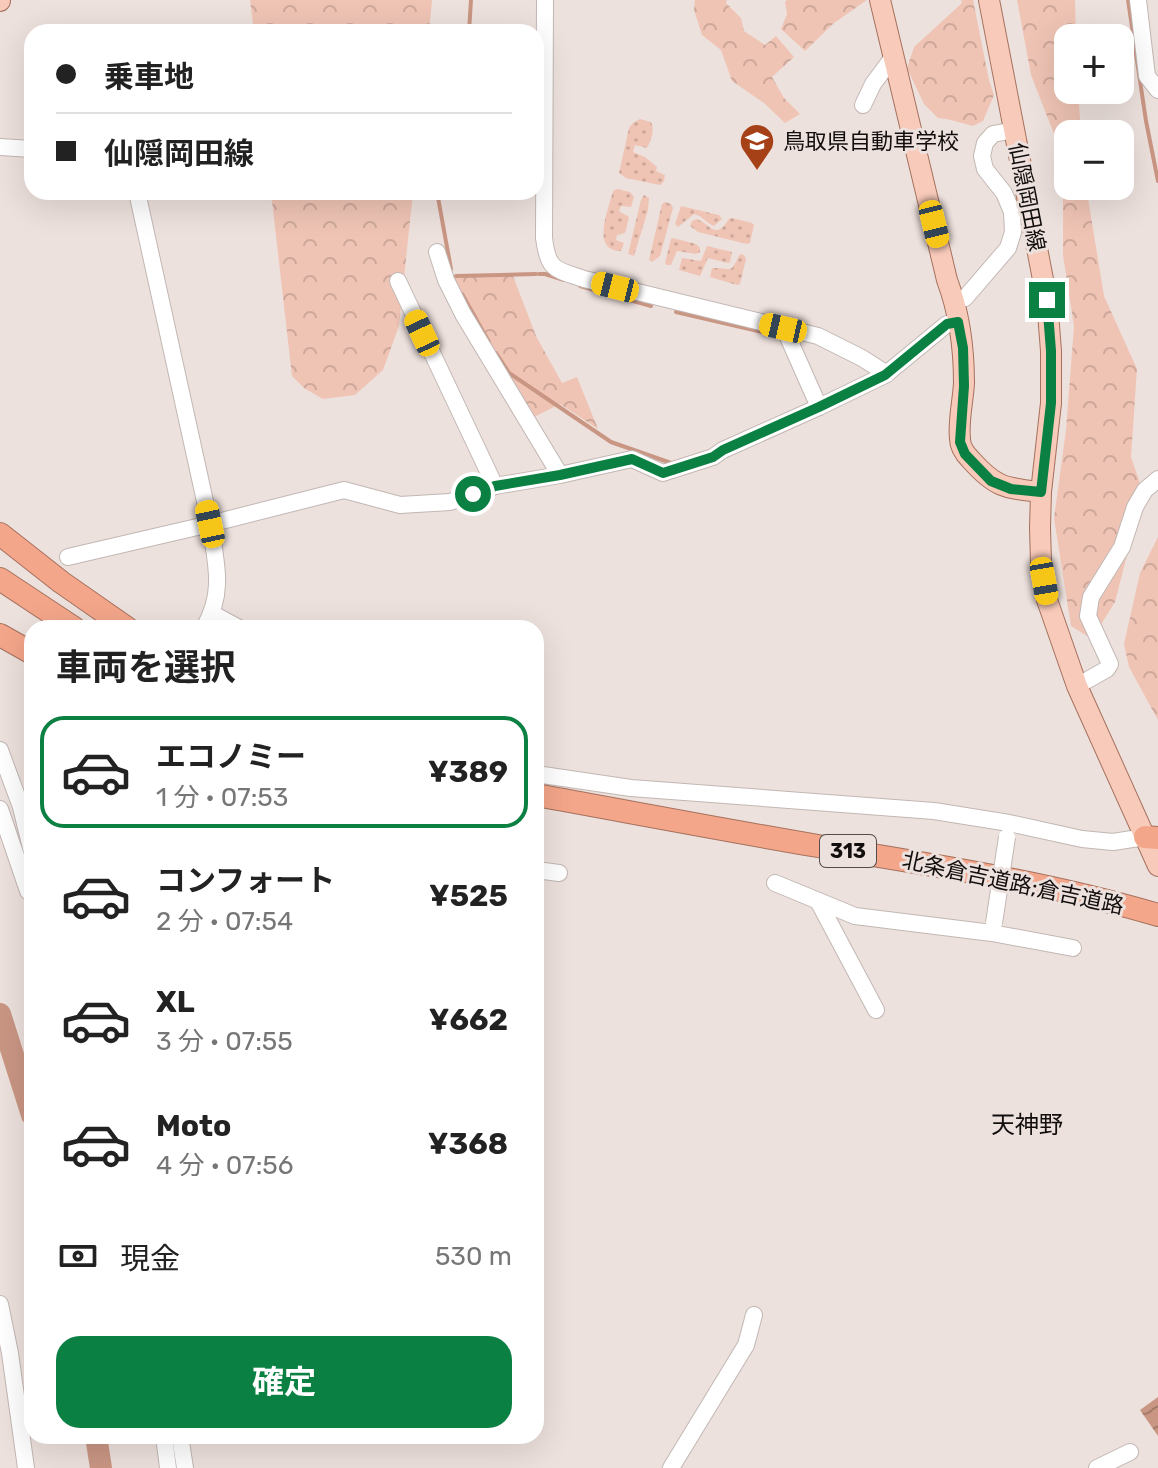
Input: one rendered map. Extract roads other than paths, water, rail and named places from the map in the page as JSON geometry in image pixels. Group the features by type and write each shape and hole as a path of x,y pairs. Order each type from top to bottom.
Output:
{"highway":[{"path":"0,534 116,620"},
{"path":"0,579 62,620"},
{"path":"0,595 39,620"},
{"path":"0,635 24,648"},
{"name":"北条倉吉道路;倉吉道路","path":"544,796 988,874 1158,915"},
{"name":"北条倉吉道路;倉吉道路","path":"544,809 985,885 1062,900 1158,927"}],"main road":[{"path":"880,0 963,348 960,442 965,454 991,481 1011,489 1041,492"},
{"name":"仙隠岡田線","path":"989,0 1047,300 1051,403 1040,528 1047,600 1077,686 1151,837 1158,866"}],"street":[{"path":"545,0 544,238 548,261 555,269 584,279 818,336 887,374"},
{"path":"1138,0 1147,76 1158,90"},
{"path":"863,105 873,84 893,57"},
{"path":"68,557 344,490 400,505 450,502 495,486 632,459 663,473 713,457 887,374 947,324 1008,248 1013,232 1012,212 1004,193 985,169 982,156 985,143 993,134 1015,130"},
{"path":"0,147 24,148"},
{"path":"139,200 210,524 219,579 208,620"},
{"path":"437,252 446,280 463,314 560,475"},
{"path":"398,281 495,486"},
{"path":"789,330 788,337 819,407"},
{"path":"1077,686 1107,669 1110,664 1088,616 1091,597 1122,547 1135,507 1145,490 1158,479"},
{"path":"0,750 24,819"},
{"path":"544,775 631,788 934,811 1008,830 1082,839 1113,842 1151,837"},
{"path":"0,809 24,879"},
{"path":"993,928 1008,830"},
{"path":"544,871 559,873"},
{"path":"775,883 855,916 993,928 1073,948"},
{"path":"818,901 876,1010"},
{"path":"0,1304 26,1468"},
{"path":"671,1468 746,1345 754,1315"},
{"path":"165,1444 168,1468"},
{"path":"181,1444 185,1468"},
{"path":"1097,1468 1130,1452"}],"water":[{"path":"1158,1397 1158,1436 1140,1410"}],"waterway":[{"path":"470,24 471,0"},
{"path":"1128,0 1158,181"},
{"path":"438,200 451,269"},
{"path":"456,276 536,274"},
{"path":"539,274 564,280"},
{"path":"580,286 651,306"},
{"path":"462,294 489,342"},
{"path":"676,312 783,337"},
{"path":"496,353 509,373 611,442 671,463"},
{"path":"0,1014 24,1090"},
{"path":"97,1444 101,1468"}],"place":[{"name":"鳥取県自動車学校","path":"757,172"}],"district":[{"name":"天神野","path":"1027,1125"}]}
